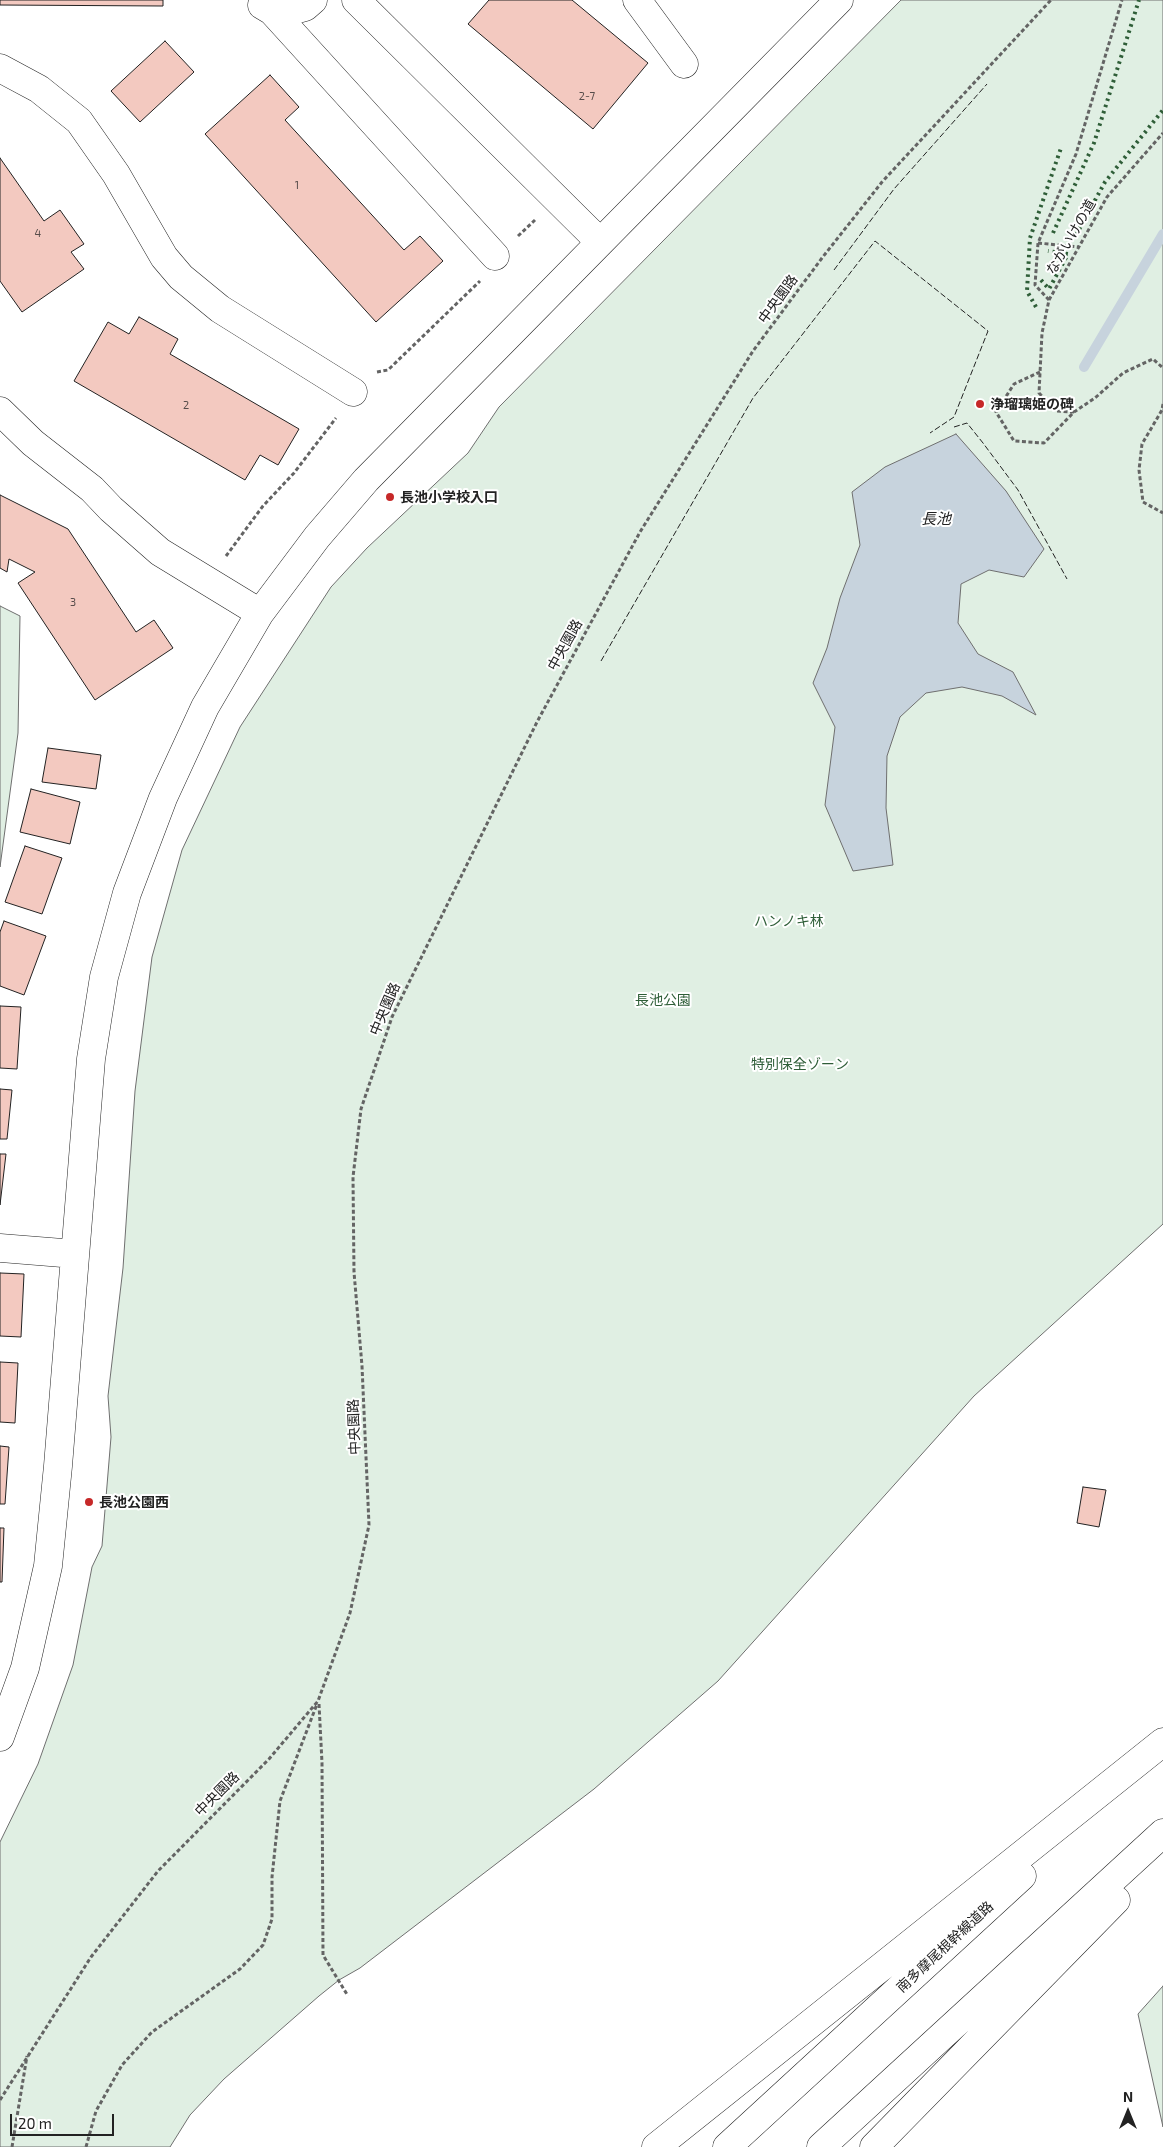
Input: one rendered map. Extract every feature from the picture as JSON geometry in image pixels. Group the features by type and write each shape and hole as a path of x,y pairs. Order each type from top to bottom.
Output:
{"street":[{"path":"265,6 283,13 305,7 313,0"},
{"path":"356,0 600,242"},
{"path":"637,0 684,64"},
{"path":"0,1737 25,1668 48,1566 58,1466 91,1059 104,977 127,893 163,798 205,707 260,613 318,537 366,480 839,0"},
{"path":"265,6 495,256"},
{"path":"0,68 39,89 79,121 116,174 164,257 181,278 220,309 353,392"},
{"path":"4,418 92,489 111,509 160,552 260,613"},
{"path":"0,1248 75,1254"},
{"path":"656,2147 1163,1742"},
{"name":"南多摩尾根幹線道路","path":"727,2147 1163,1746"},
{"path":"821,2147 1163,1834"},
{"path":"874,2147 1163,1852"}],"path":[{"name":"中央園路","path":"0,2100 91,1957 158,1871 269,1758 318,1701 350,1613 369,1525 362,1366 354,1272 353,1177 361,1109 392,1017 537,722 640,532 753,352 822,258 882,182 1051,0"},
{"path":"1049,300 1035,285 1038,243 1076,154 1122,0"},
{"name":"ながいけの道","path":"1074,412 1056,411 1039,393 1042,332 1049,300 1107,197 1163,133"},
{"path":"1038,243 1078,247"},
{"path":"208,580 263,506 315,447 353,392 370,373 388,370 500,261 495,256"},
{"path":"1041,372 1014,384 996,412 1014,441 1044,443 1074,412 1095,398 1123,373 1154,359 1163,368"},
{"path":"1163,404 1162,410 1142,444 1138,470 1143,502 1163,513"},
{"path":"318,1701 322,1763 323,1955 348,1996"},
{"path":"86,2147 96,2111 122,2065 152,2032 240,1969 263,1945 272,1919 272,1877 280,1801 318,1701"},
{"path":"12,2147 28,2054"}],"green space":[{"name":"長池公園","path":"901,0 1163,0 1163,1224 974,1396 718,1681 594,1789 360,1968 339,1980 319,1996 224,2079 190,2115 170,2147 0,2147 0,1842 38,1764 73,1665 92,1567 102,1546 111,1437 108,1396 123,1268 135,1091 152,957 182,850 240,727 331,587 367,548 468,453 499,407"},
{"path":"0,606 20,616 18,733 0,867"},
{"path":"1163,1986 1163,2127 1138,2014"}],"water":[{"name":"長池","path":"956,434 1006,491 1044,549 1024,577 989,570 961,584 958,623 978,654 1013,672 1036,715 1002,696 962,687 926,693 900,717 887,756 886,808 893,865 853,871 825,805 835,727 813,683 827,648 840,598 860,545 852,492 885,467"}],"building":[{"path":"0,0 163,0 163,6 0,5"},
{"path":"489,0 572,0 648,63 593,129 468,24"},
{"path":"165,41 194,72 140,122 111,91"},
{"path":"270,75 299,107 285,120 404,250 420,236 443,261 376,322 205,134"},
{"path":"0,158 44,221 60,210 84,244 71,252 84,269 22,312 0,281"},
{"path":"139,317 178,339 170,354 299,429 278,465 260,455 245,480 74,381 108,322 129,334"},
{"path":"0,495 68,529 136,632 154,620 173,648 95,700 18,583 35,572 9,559 7,572 0,568"},
{"path":"48,748 101,755 96,789 42,782"},
{"path":"31,789 80,802 70,844 20,832"},
{"path":"25,846 62,858 42,914 5,902"},
{"path":"4,921 46,936 24,995 0,986 0,932"},
{"path":"0,1006 21,1007 17,1069 0,1068"},
{"path":"0,1089 12,1090 7,1139 0,1139"},
{"path":"0,1154 6,1154 0,1205"},
{"path":"0,1273 24,1274 21,1337 0,1336"},
{"path":"0,1362 18,1363 15,1423 0,1422"},
{"path":"0,1446 9,1447 5,1504 0,1504"},
{"path":"1083,1487 1106,1490 1099,1527 1077,1523"},
{"path":"0,1528 4,1528 2,1582 0,1582"}],"waterway":[{"path":"1084,367 1163,234"}],"hedge":[{"path":"1053,233 1094,143 1139,0"},
{"path":"1076,235 1105,182 1163,110"},
{"path":"1036,307 1027,291 1030,238 1061,148"},
{"path":"1041,280 1049,289 1068,254 1048,251"}],"fence":[{"path":"834,270 894,189 987,84"},
{"path":"601,661 753,398 875,241 988,331 954,417 930,433"},
{"path":"954,427 967,423 1018,490 1067,579"}],"place":[{"name":"浄瑠璃姫の碑","path":"980,404"},
{"name":"長池小学校入口","path":"390,497"},
{"name":"長池公園西","path":"89,1502"}],"park label":[{"name":"ハンノキ林","path":"789,921"},
{"name":"特別保全ゾーン","path":"800,1064"}]}
